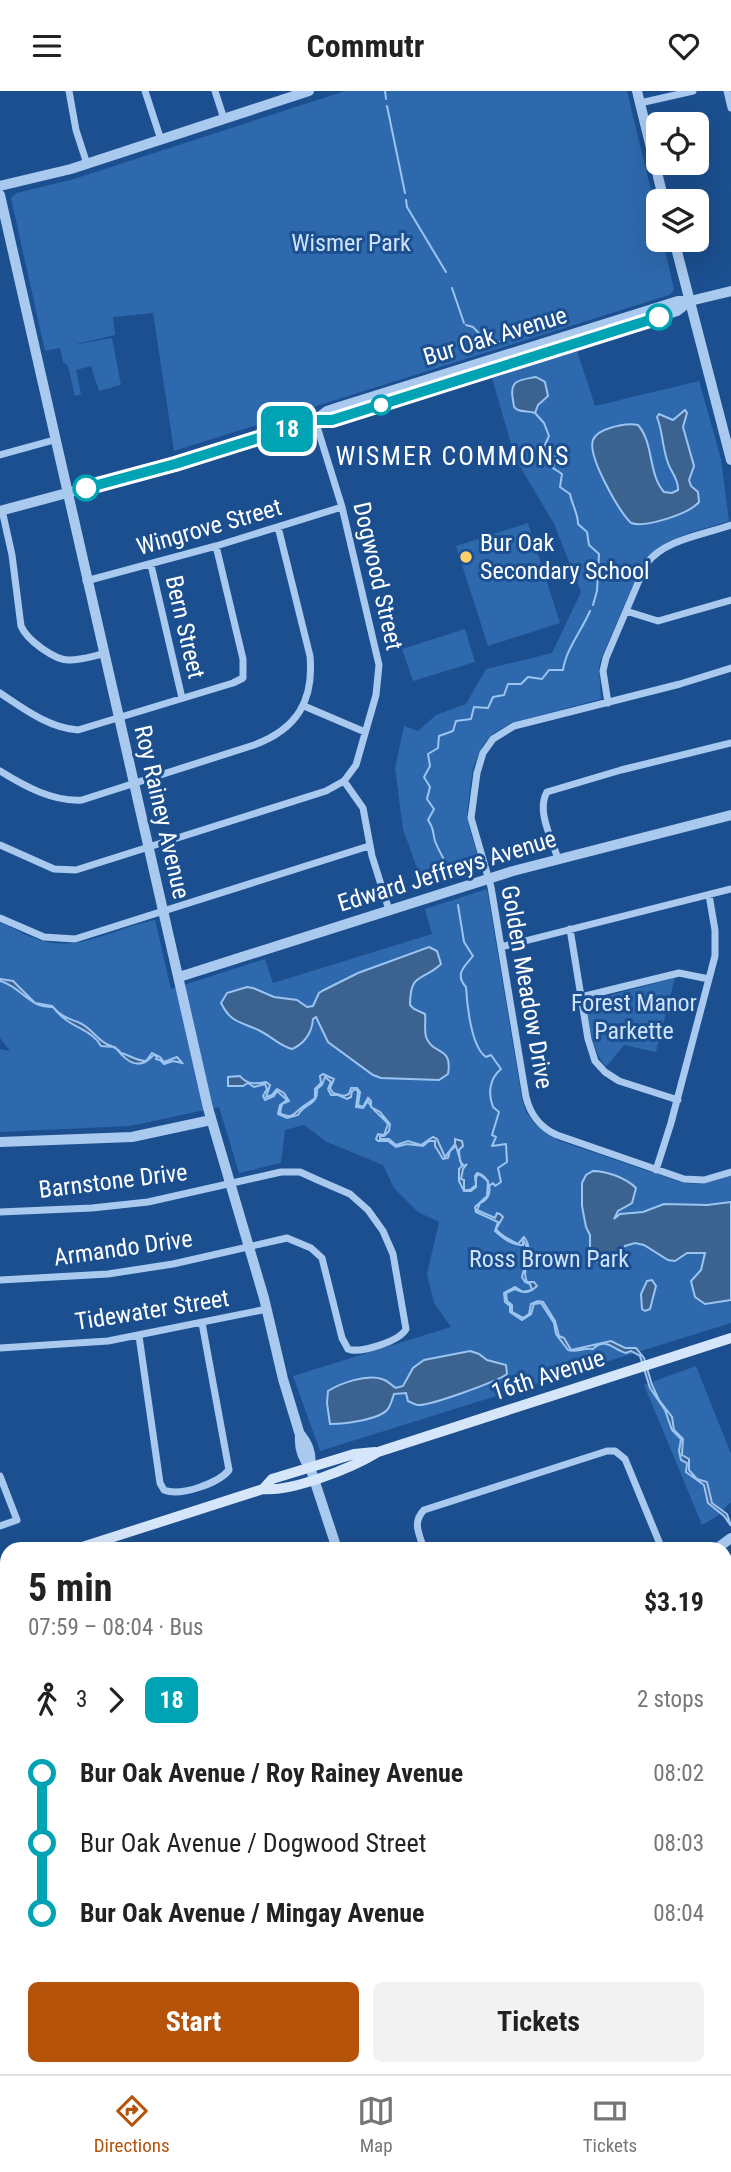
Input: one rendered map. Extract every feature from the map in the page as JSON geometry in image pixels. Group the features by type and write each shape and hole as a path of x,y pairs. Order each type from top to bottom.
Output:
{"main road":[{"name":"16th Avenue","path":"98,1542 263,1489 274,1490 354,1454 377,1452 731,1338"}],"street":[{"path":"69,91 76,130 87,164"},
{"path":"145,91 161,140"},
{"path":"215,91 224,119"},
{"path":"0,186 87,164 224,119 288,94 309,91"},
{"path":"637,91 661,189"},
{"path":"640,103 693,91"},
{"path":"727,91 731,108"},
{"name":"Roy Rainey Avenue","path":"0,195 204,1092 267,1309 304,1460 312,1473 335,1542"},
{"path":"677,252 731,460"},
{"name":"Bur Oak Avenue","path":"1,510 175,464 316,420 327,411 678,301 690,302 731,291"},
{"name":"Dogwood Street","path":"316,420 342,507 379,665 376,695 356,765 344,781"},
{"path":"0,455 54,440"},
{"name":"Wingrove Street","path":"86,581 151,565 342,507"},
{"path":"1,510 12,555 21,626 25,635 66,660 103,653"},
{"path":"607,702 603,671 606,658 643,570 655,554 671,544 731,526"},
{"path":"0,771 64,800 82,800 265,741 289,725 304,706 310,685 310,656 278,527"},
{"path":"0,693 44,720 66,729 85,729 243,678 243,659 216,546"},
{"name":"Bern Street","path":"151,565 182,698"},
{"path":"626,611 658,621 731,600"},
{"name":"Golden Meadow Drive","path":"731,668 680,684 514,726 502,732 488,744 479,762 471,818 489,878 526,1097 533,1116 547,1130 557,1135 684,1179 698,1180 731,1172"},
{"path":"304,706 365,732"},
{"path":"558,859 544,814 543,800 547,792 621,770 731,743"},
{"path":"0,845 45,866 68,871 326,791 344,781 363,808 369,846 389,910"},
{"name":"Edward Jeffreys Avenue","path":"178,977 489,878 731,815"},
{"path":"0,918 44,937 66,940 93,935 369,846"},
{"path":"501,947 731,889"},
{"path":"656,1170 678,1100 716,947 709,895"},
{"path":"570,929 590,1047 600,1067 620,1081 678,1100"},
{"path":"581,997 672,974 688,974 709,979"},
{"path":"0,1142 132,1137 211,1119"},
{"name":"Barnstone Drive","path":"0,1212 137,1203 281,1171 293,1171 349,1194 362,1203 379,1224 391,1247 405,1325 404,1333 399,1338 360,1351 348,1349 342,1338 326,1270 319,1254 287,1238 249,1246"},
{"name":"Armando Drive","path":"0,1280 108,1274 249,1246"},
{"name":"Tidewater Street","path":"0,1348 96,1342 139,1336 267,1309"},
{"path":"139,1336 160,1483 164,1490 179,1493 221,1478 229,1470 202,1323"},
{"path":"422,1542 416,1525 424,1510 607,1451 615,1451 625,1459 659,1542"},
{"path":"0,1476 17,1520 0,1526"},
{"path":"0,1500 9,1497"}],"green space":[{"name":"Wismer Park","path":"345,91 627,91 651,189 646,189 646,252 666,252 674,290 669,295 174,451 153,313 113,317 115,335 72,345 112,338 121,385 99,391 91,366 76,370 81,394 75,396 68,366 63,362 60,348 45,351 11,198 17,193 74,179"},
{"path":"577,351 595,406 699,381 721,459 729,521 671,540 651,553 643,562 601,659 601,699 511,723 494,733 483,745 473,768 467,812 482,870 424,888 403,829 395,768 404,726 418,731 436,715 466,704 486,669 552,653 581,592 554,524 515,458 492,378"},
{"path":"528,523 560,623 488,646 456,546"},
{"path":"465,629 475,662 413,681 402,649"},
{"name":"Ross Brown Park","path":"487,889 526,1112 535,1124 557,1140 683,1183 702,1184 731,1176 731,1323 320,1451 293,1376 451,1327 434,1303 427,1274 439,1222 418,1212 394,1188 383,1165 327,1142 304,1125 285,1130 281,1163 239,1173 219,1107 130,1126 0,1132 0,1049 10,1051 0,1038 0,922 40,940 69,943 155,920 171,989 265,959 273,983 432,934 425,909"},
{"name":"Forest Manor Parkette","path":"675,978 656,1052 624,1045 606,1067 592,1038 586,1006 588,1001"},
{"path":"696,1366 731,1454 731,1502 717,1516 702,1525 644,1385"}],"shaded area":[{"path":"536,377 545,382 548,396 538,405 535,413 518,410 515,408 512,393 514,385 520,380"},
{"path":"685,410 687,413 683,427 694,466 689,480 698,492 699,502 694,507 666,519 646,524 631,523 612,496 599,470 592,448 593,440 607,429 638,425 647,441 659,485 664,492 672,493 678,490 678,486 666,457 657,417 659,414 673,420"},
{"path":"429,947 437,951 441,964 415,982 410,1005 425,1014 425,1031 429,1043 448,1059 448,1074 439,1080 381,1078 373,1075 328,1042 316,1017 304,1041 292,1049 288,1048 234,1019 221,1003 227,993 247,987 274,997 297,1000 307,1007 313,1006 319,993 324,990 358,973"},
{"path":"0,981 13,981 35,1003"},
{"path":"55,1010 83,1025 113,1047 101,1046 91,1035 65,1019"},
{"path":"116,1048 121,1053 139,1060 146,1061 152,1053 164,1062 177,1057 182,1063 173,1061 164,1064 154,1055 145,1062 136,1063 128,1060 121,1054"},
{"path":"323,1074 334,1079 330,1088 333,1093 344,1096 349,1094 351,1088 357,1088 360,1092 358,1105 363,1107 368,1098 371,1106 368,1101 363,1108 356,1107 356,1089 347,1099 331,1095 328,1089 331,1082 325,1077 322,1085 317,1089 316,1098 298,1115 287,1118 278,1114 280,1105 287,1100 277,1091 274,1096 265,1100 265,1084 254,1087 248,1083 243,1086 228,1086 228,1077 240,1076 252,1083 266,1082 270,1085 266,1097 277,1089 284,1093 289,1101 282,1104 280,1113 288,1116 315,1098 315,1089 321,1083 320,1076"},
{"path":"372,1107 390,1124 389,1131 384,1136 380,1136 380,1139 389,1139 396,1145 408,1141 421,1145 433,1137 437,1139 445,1157 455,1144 455,1139 462,1141 460,1159 456,1146 450,1151 448,1158 443,1159 435,1141 429,1141 423,1146 407,1144 396,1147 388,1141 378,1141 378,1134 384,1135 388,1124"},
{"path":"461,1162 464,1166 467,1164 461,1179 464,1180 464,1190 470,1190 476,1185 471,1191 464,1191 459,1181"},
{"path":"593,1171 616,1176 636,1188 632,1203 618,1211 614,1219 620,1214 643,1212 664,1204 707,1205 731,1202 731,1300 705,1304 695,1297 691,1281 701,1270 705,1253 687,1253 675,1261 668,1260 644,1245 635,1243 625,1246 609,1263 597,1262 590,1253 590,1235 582,1206 582,1183 586,1175"},
{"path":"488,1182 488,1197 480,1203 477,1210 495,1218 497,1213 500,1214 503,1217 496,1229 518,1244 524,1237 529,1249 523,1240 523,1245 519,1245 504,1239 495,1231 498,1222 476,1212 475,1207 487,1196"},
{"path":"528,1252 525,1276 527,1282 534,1282 537,1286 532,1290 522,1277"},
{"path":"652,1280 656,1286 650,1309 645,1311 642,1309 641,1294 647,1281"},
{"path":"515,1287 523,1292 515,1289 506,1293 507,1301 512,1305 512,1312 523,1318 529,1314 531,1304 543,1302 555,1321 559,1336 564,1338 571,1350 611,1341 625,1348 636,1348 644,1358 659,1400 672,1417 674,1430 683,1439 682,1455 689,1459 689,1470 697,1479 707,1482 712,1503 727,1514 731,1526 724,1516 708,1503 704,1485 686,1472 687,1463 681,1460 679,1451 681,1439 672,1430 665,1410 650,1388 640,1356 605,1344 593,1349 575,1351 568,1350 556,1334 554,1323 541,1303 534,1304 531,1314 522,1320 510,1312 504,1293"},
{"path":"470,1351 487,1360 506,1365 507,1374 464,1393 425,1404 417,1405 408,1401 406,1393 394,1394 390,1407 376,1416 360,1421 330,1424 328,1391 333,1388 354,1380 376,1378 396,1388 403,1386 413,1368 424,1360"}],"waterway":[{"path":"385,91 386,99"},
{"path":"387,106 405,193"},
{"path":"406,200 407,207 446,272"},
{"path":"452,288 464,323"},
{"path":"466,325 473,327 490,345 506,340"},
{"path":"535,413 544,423 549,436 544,447 556,453 553,468 562,474 560,487 570,494 578,524 587,532 589,545 599,554 597,591 593,605"},
{"path":"449,872 428,820 434,809 427,799 430,787 424,777 430,766 428,754 438,748 439,736 453,731 456,721 471,719 474,707 488,708 493,697 504,695 508,684 521,684 528,677 542,679 549,670 563,670 571,647 590,611"},
{"path":"458,905 464,942 473,956 461,974 466,987 473,1035 481,1052 486,1057 491,1055 501,1069 494,1077 491,1087 493,1107 499,1112 492,1135 496,1137 492,1146 506,1144 507,1162 498,1168 501,1182 489,1186"}],"bus line":[{"name":"18","path":"86,488 175,464 316,420 332,420 659,317"}],"place":[{"name":"Bur Oak Secondary School","path":"466,557"}],"district":[{"name":"WISMER COMMONS","path":"453,456"}]}
